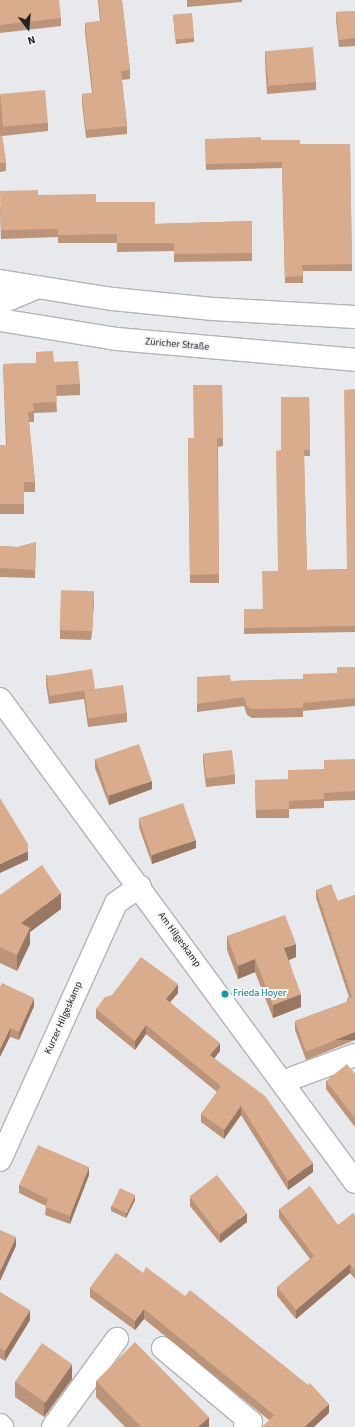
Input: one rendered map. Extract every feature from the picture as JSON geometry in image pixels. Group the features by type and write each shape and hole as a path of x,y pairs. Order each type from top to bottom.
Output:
{"street":[{"path":"0,281 213,309 355,317"},
{"path":"0,303 38,287"},
{"name":"Züricher Straße","path":"0,320 117,339 355,360"},
{"name":"Am Hilgeskamp","path":"0,699 140,886 355,1182"},
{"name":"Kurzer Hilgeskamp","path":"0,1160 116,903 140,886"},
{"path":"282,1082 355,1055"},
{"path":"53,1427 117,1339"},
{"path":"163,1348 251,1422 246,1427"}],"building":[{"path":"0,0 59,0 61,18 0,25"},
{"path":"99,0 122,0 130,70 121,71 127,126 86,130 82,94 93,93 85,23 101,21"},
{"path":"355,11 355,38 339,40 336,12"},
{"path":"192,13 194,38 175,40 173,15"},
{"path":"313,47 316,82 268,86 265,51"},
{"path":"45,90 48,123 3,127 0,94"},
{"path":"0,136 2,136 6,163 0,163"},
{"path":"261,137 261,140 300,140 300,144 350,144 352,264 302,265 303,276 285,277 282,162 206,164 205,139"},
{"path":"38,190 38,195 96,194 96,202 155,202 155,224 252,221 252,253 174,254 174,243 117,243 117,234 58,235 58,229 1,230 0,191"},
{"path":"53,351 54,362 78,361 80,384 56,385 57,402 33,403 34,411 28,412 35,482 24,482 24,504 0,504 0,445 7,445 3,364 36,363 36,352"},
{"path":"193,385 222,385 223,438 217,438 219,574 190,575 188,438 194,438"},
{"path":"355,389 355,626 244,628 244,609 263,609 262,571 278,571 276,451 281,450 281,397 309,397 310,450 304,450 307,570 347,569 344,390"},
{"path":"36,542 35,570 0,568 0,546 18,547"},
{"path":"61,590 94,591 93,631 60,630"},
{"path":"337,667 355,667 355,698 303,703 303,708 252,709 247,707 244,697 197,704 197,677 230,675 231,681 303,679 303,674 337,673"},
{"path":"92,669 95,689 50,696 47,676"},
{"path":"123,685 127,713 88,718 84,690"},
{"path":"139,744 152,781 108,796 96,759"},
{"path":"232,750 235,775 206,778 203,754"},
{"path":"355,759 355,791 324,793 324,799 289,801 289,809 256,810 255,780 288,779 288,770 324,769 324,760"},
{"path":"0,798 28,844 28,851 0,864"},
{"path":"183,803 196,840 151,855 139,818"},
{"path":"42,865 61,893 21,923 30,928 17,955 0,947 0,895"},
{"path":"331,884 338,901 355,895 355,1032 306,1052 295,1021 348,1002 347,998 352,997 316,890"},
{"path":"285,915 296,944 284,948 301,994 273,1005 255,959 238,966 227,936"},
{"path":"141,957 178,984 166,999 220,1043 210,1055 265,1096 313,1163 288,1181 241,1106 224,1130 201,1114 221,1086 146,1025 135,1041 96,1009 105,997 112,995"},
{"path":"2,983 34,998 19,1032 10,1028 0,1049 0,987"},
{"path":"347,1064 355,1074 355,1118 326,1081"},
{"path":"38,1145 89,1167 70,1216 45,1207 48,1199 19,1185"},
{"path":"217,1175 247,1213 219,1234 189,1197"},
{"path":"310,1186 338,1225 353,1213 355,1215 355,1271 350,1264 296,1310 277,1287 314,1256 279,1209"},
{"path":"120,1188 135,1195 127,1213 112,1206"},
{"path":"0,1230 16,1237 0,1271"},
{"path":"116,1253 143,1273 146,1267 185,1296 190,1290 308,1385 310,1383 329,1404 304,1427 262,1427 274,1415 144,1309 135,1321 90,1288"},
{"path":"0,1292 30,1310 5,1351 0,1348"},
{"path":"135,1342 209,1417 198,1427 141,1427 96,1381"},
{"path":"42,1343 72,1364 45,1403 15,1382"}],"place":[{"name":"Frieda Hoyer","path":"225,994"}]}
